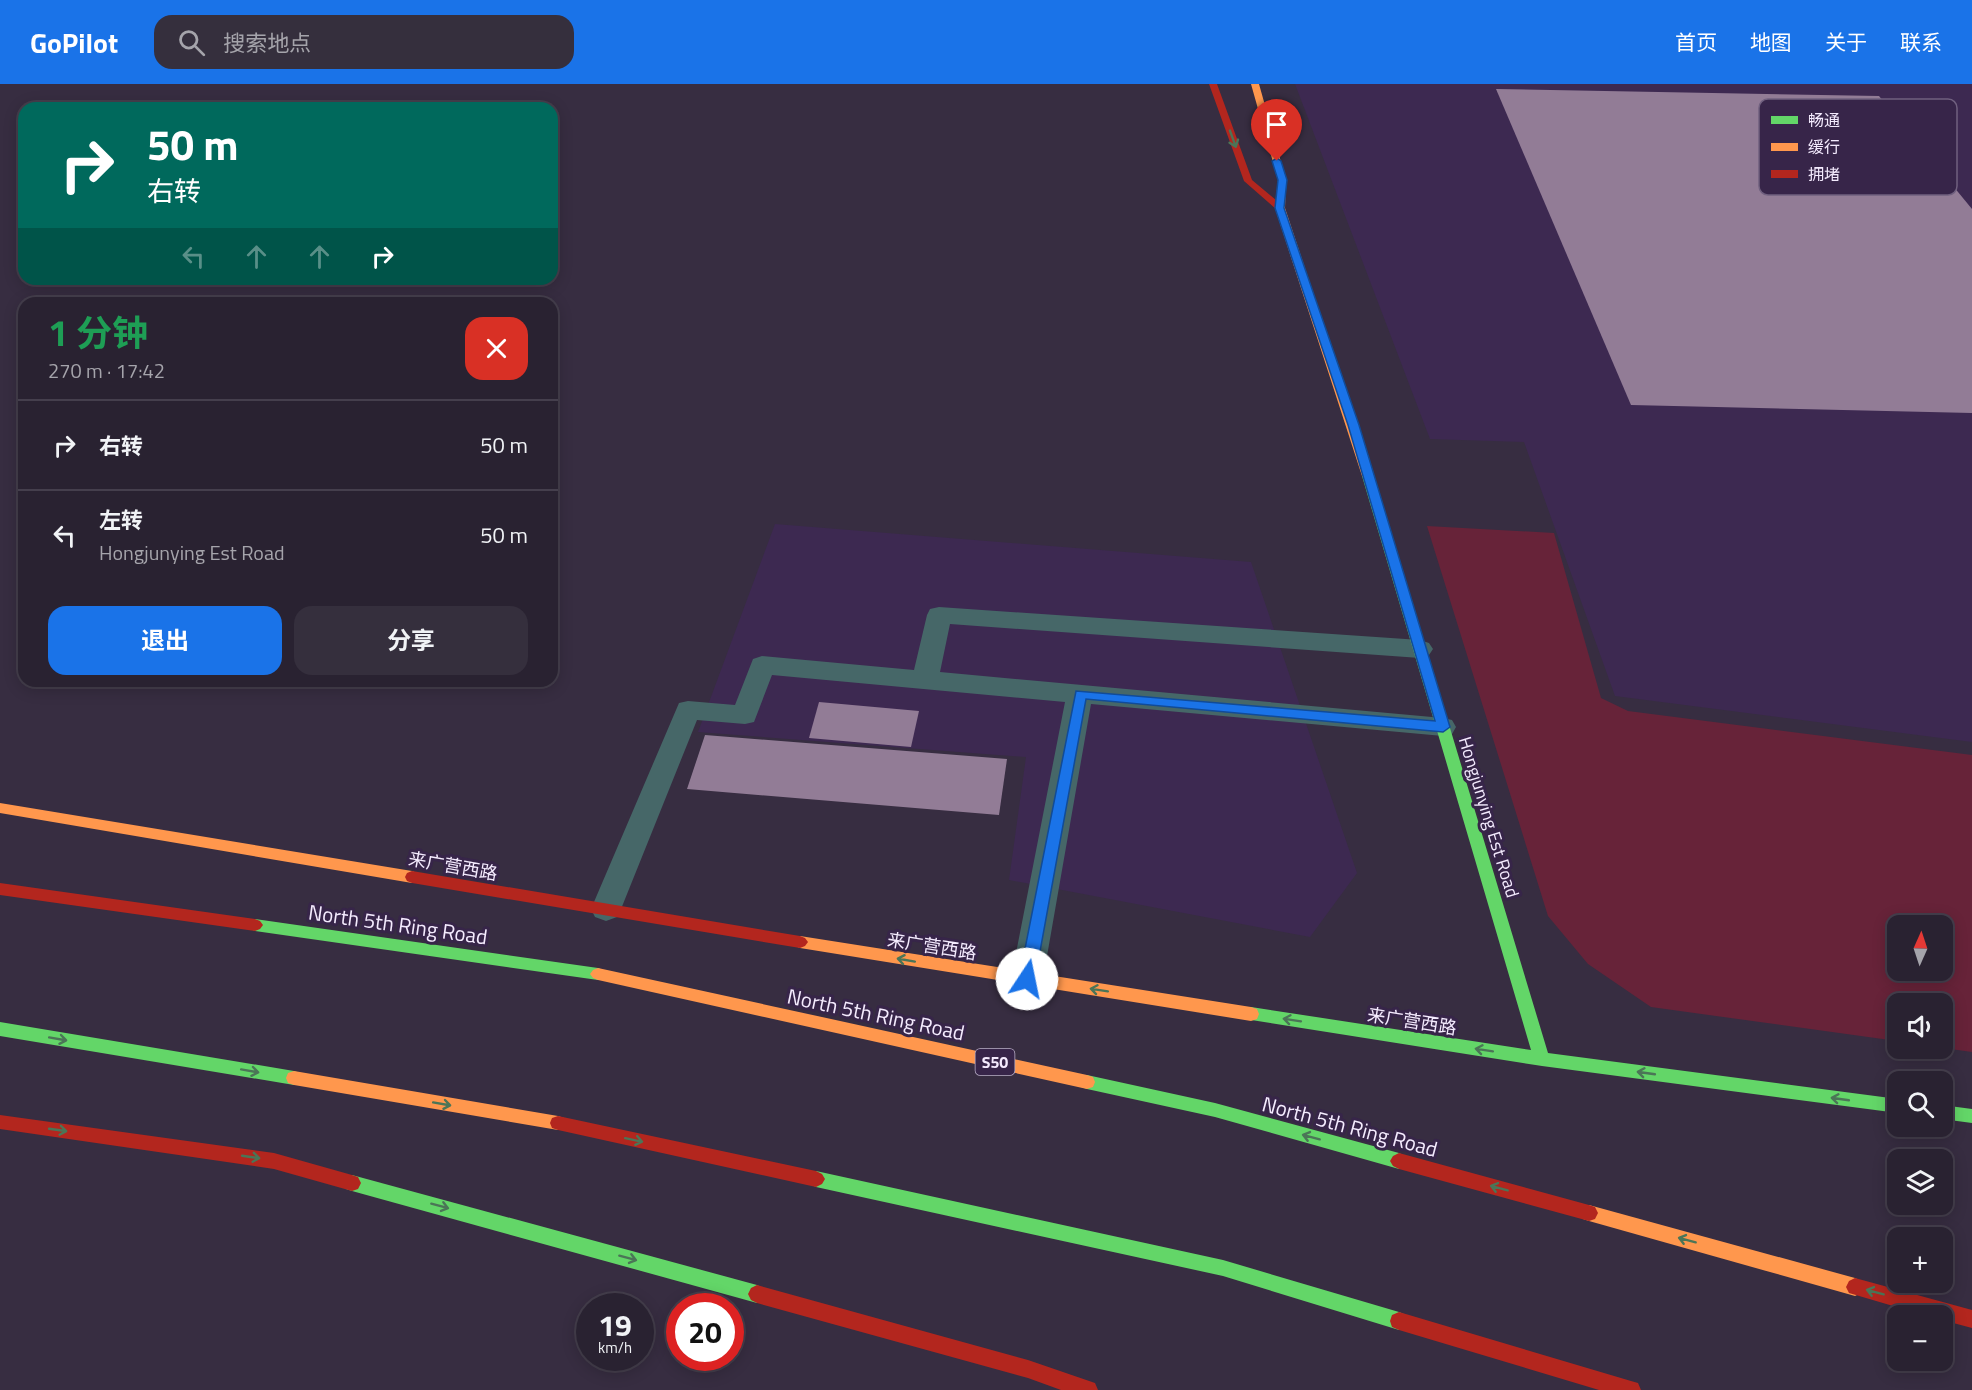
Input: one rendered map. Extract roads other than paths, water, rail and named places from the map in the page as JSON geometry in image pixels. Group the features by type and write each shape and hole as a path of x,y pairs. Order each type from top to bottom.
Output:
{"main road":[{"path":"1212,84 1248,181 1280,208"},
{"name":"Hongjunying Est Road","path":"1255,84 1282,180 1280,208 1353,425 1542,1059"},
{"name":"来广营西路","path":"0,808 1027,979 1542,1059 1887,1105"},
{"name":"North 5th Ring Road","path":"0,889 579,970 1215,1110 1972,1319"},
{"path":"0,1029 558,1123 1222,1268 1631,1390"},
{"path":"1953,1113 1972,1116"},
{"path":"0,1122 274,1161 1028,1369 1088,1390"}],"lane":[{"path":"925,680 939,615 1420,649"},
{"path":"606,909 688,710 745,714 762,665 1443,727"},
{"path":"1027,979 1080,694"}]}
